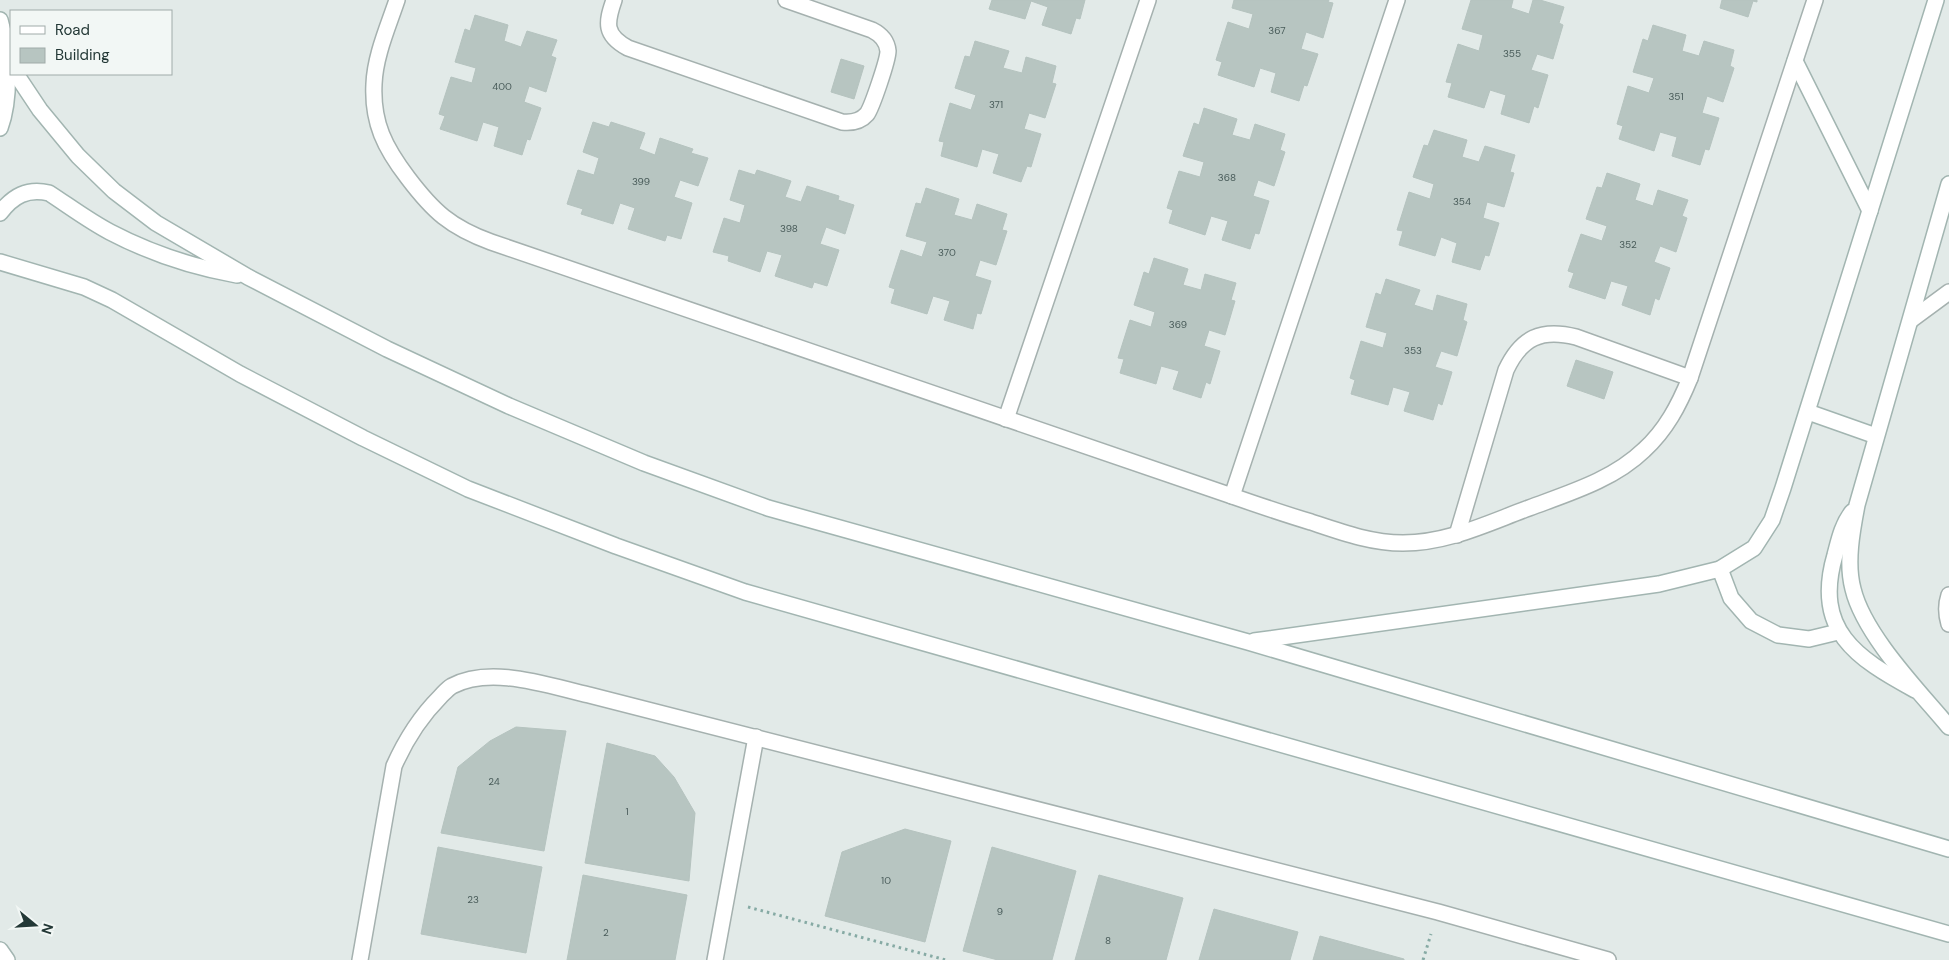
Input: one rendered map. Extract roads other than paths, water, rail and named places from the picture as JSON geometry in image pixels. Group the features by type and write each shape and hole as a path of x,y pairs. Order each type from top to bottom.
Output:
{"street":[{"path":"397,0 378,57 374,82 374,108 380,134 392,157 428,204 450,222 482,238 1232,496 1347,534 1375,541 1402,543 1421,542 1458,535 1593,483 1620,469 1644,451 1663,429 1680,404 1690,378 1815,0"},
{"path":"614,0 607,18 608,28 612,37 619,44 842,122 851,123 859,120 866,115 873,99 888,50 885,42 880,34 872,30 786,0"},
{"path":"1006,419 1148,0"},
{"path":"1232,496 1397,0"},
{"path":"1248,642 1659,584 1720,570 1754,548 1772,520 1808,412 1936,0"},
{"path":"0,20 10,60"},
{"path":"1795,61 1870,211"},
{"path":"0,128 4,117 11,75"},
{"path":"17,75 40,110 78,156 114,192 156,224 248,277 396,353 509,406 653,466 768,508 1248,642 1949,849"},
{"path":"1949,184 1857,505 1852,534 1850,568 1859,608 1873,632 1949,727"},
{"path":"0,213 7,203 22,194 38,190 49,193 108,232 140,247 192,265 248,277"},
{"path":"0,249 7,260 16,266"},
{"path":"0,262 84,287 112,300 240,374 363,438 468,489 616,546 745,592 1949,934"},
{"path":"1911,320 1949,292"},
{"path":"1458,535 1506,370 1513,354 1526,342 1542,334 1558,332 1690,378"},
{"path":"1808,412 1876,436"},
{"path":"1857,505 1850,514 1840,535 1832,564 1829,587 1832,616 1838,632 1856,653 1880,671 1921,694"},
{"path":"1720,570 1731,598 1751,621 1771,632 1778,635 1808,639 1838,632"},
{"path":"1949,595 1947,610 1949,624"},
{"path":"360,960 394,766 407,738 422,716 451,687 476,678 515,678 589,695 1438,912 1608,960"},
{"path":"715,960 756,737"},
{"path":"0,950 7,960"}]}
